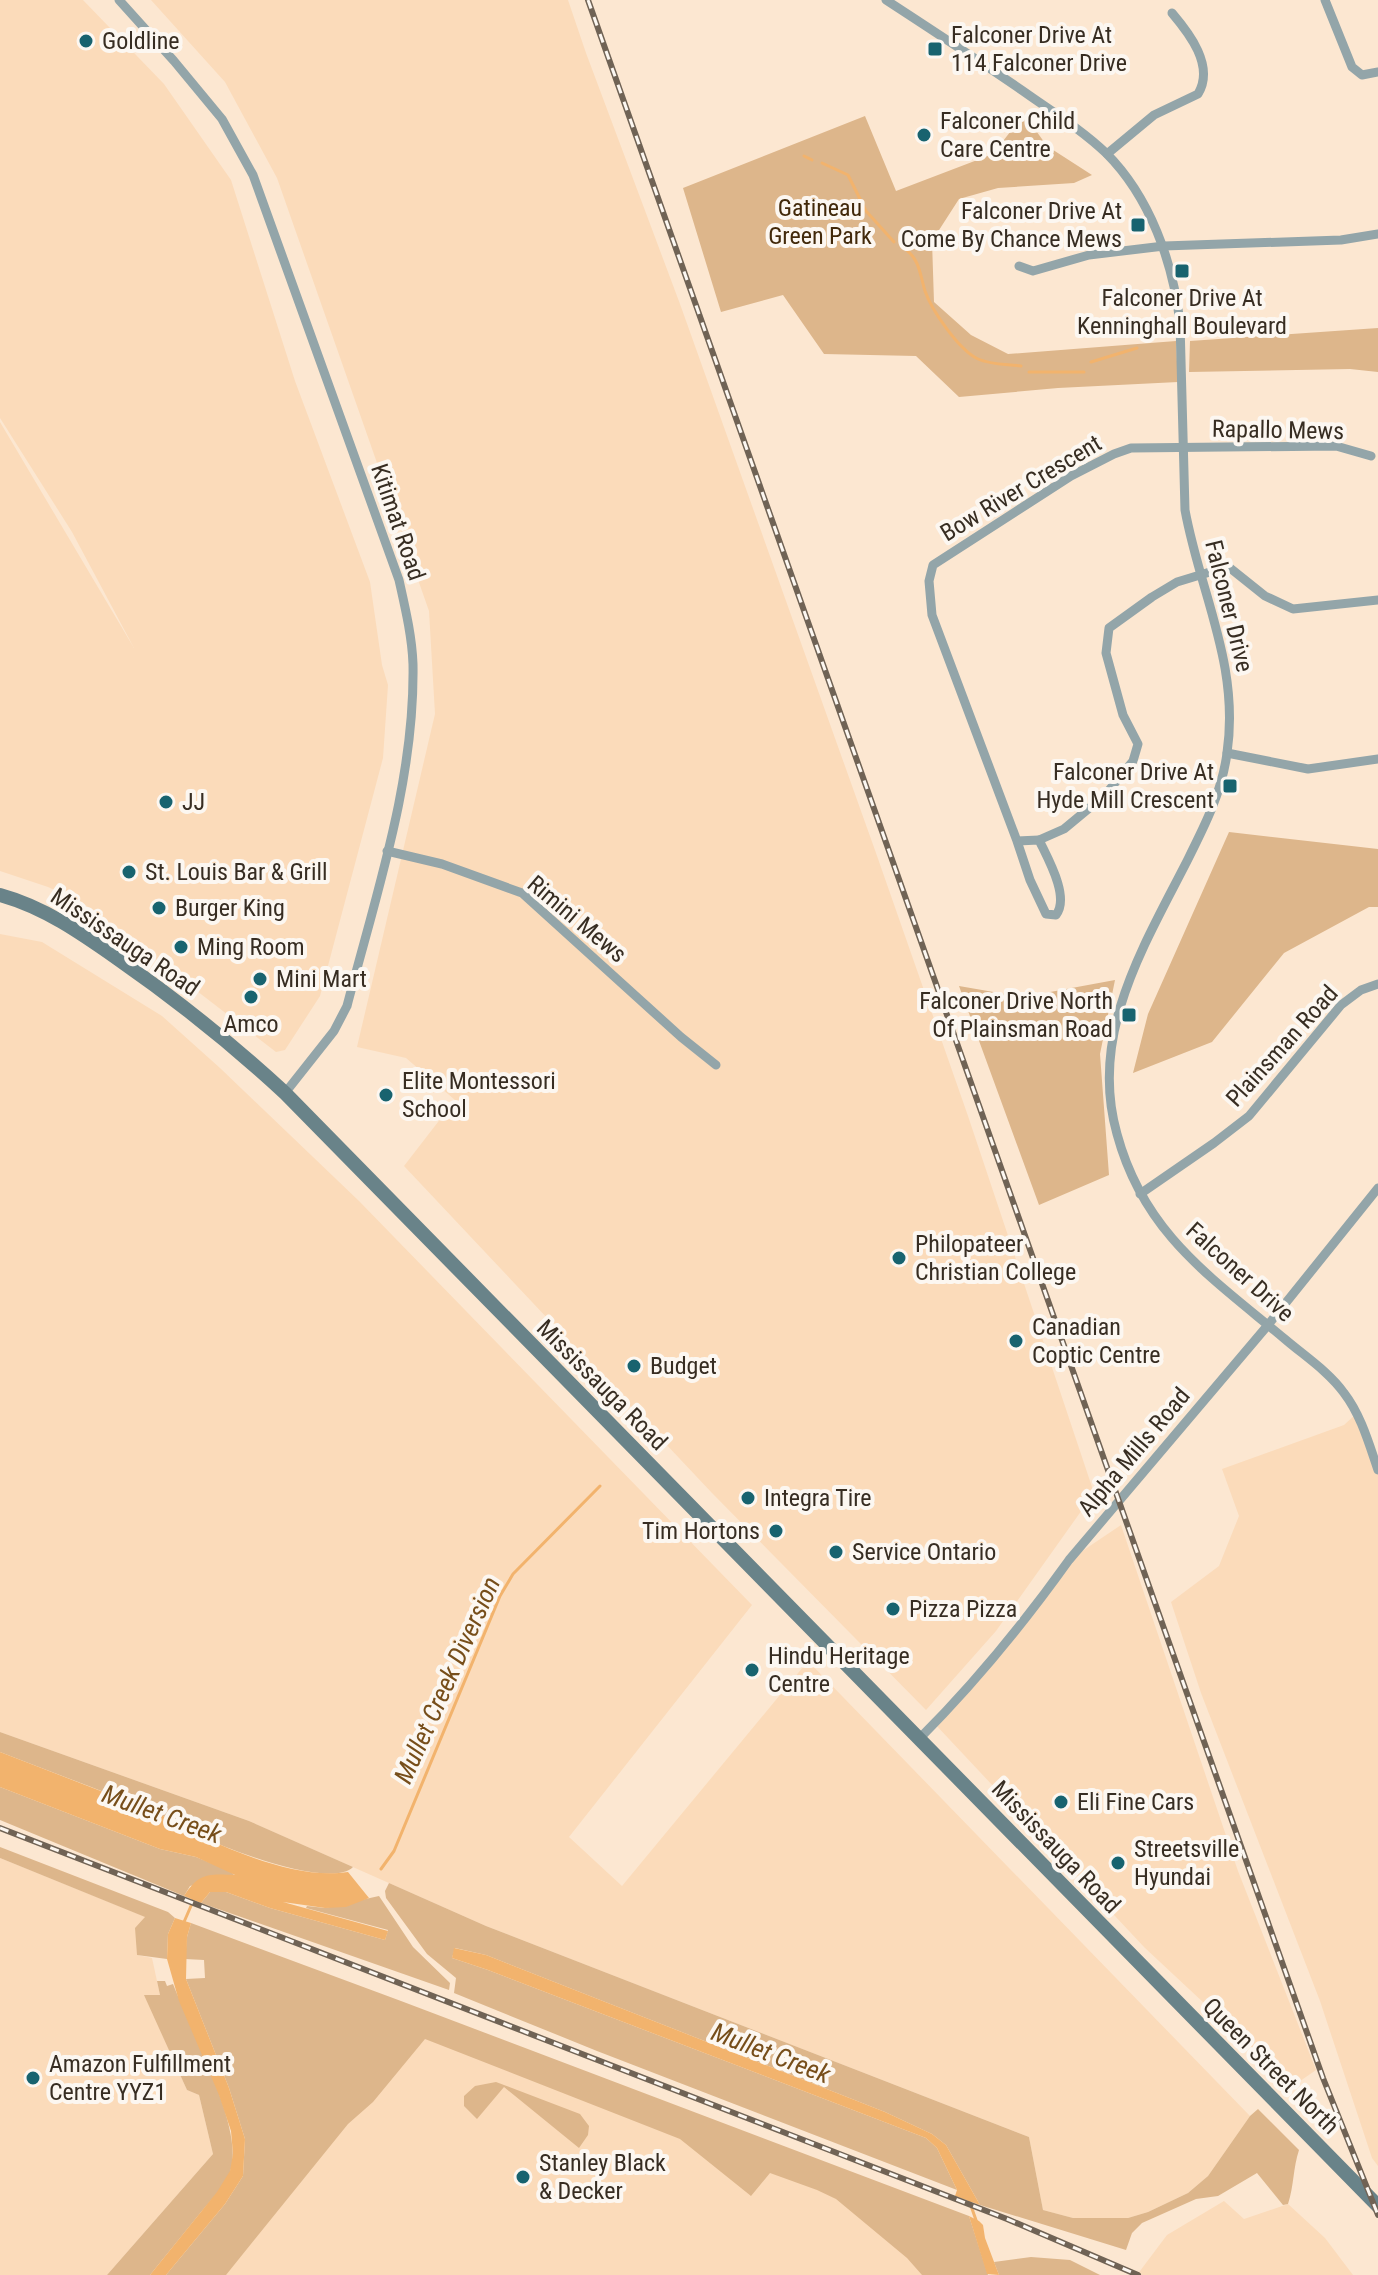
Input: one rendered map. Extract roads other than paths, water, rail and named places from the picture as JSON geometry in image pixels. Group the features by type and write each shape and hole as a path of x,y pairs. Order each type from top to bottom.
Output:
{"main road":[{"name":"Mississauga Road","path":"0,895 52,915 101,947 210,1027 285,1093 1133,1957"},
{"name":"Queen Street North","path":"1133,1957 1378,2206"}],"street":[{"name":"Kitimat Road","path":"119,0 222,119 253,175 399,580 411,643 413,688 406,771 347,1006 334,1031 285,1093"},
{"name":"Falconer Drive","path":"886,0 1061,117 1107,154 1137,196 1164,246 1180,323 1185,510 1227,668 1230,716 1227,753 1215,802 1141,952 1117,1013 1111,1049 1111,1106 1127,1166 1163,1230 1177,1246 1346,1394 1357,1413 1378,1470"},
{"path":"1325,0 1352,67 1362,75 1378,72"},
{"path":"1107,154 1154,115 1198,94 1203,87 1203,67 1190,34 1172,13"},
{"path":"1019,266 1033,271 1089,255 1164,246 1341,240 1378,234"},
{"name":"Rapallo Mews","path":"1182,449 1336,446 1371,456"},
{"name":"Bow River Crescent","path":"1039,840 1062,899 1062,908 1056,915 1046,914 1030,880 932,615 929,581 933,565 1071,476 1114,454 1131,448 1182,449"},
{"path":"1017,841 1039,840 1064,829 1105,795 1133,761 1138,744 1123,715 1106,653 1109,628 1152,597 1177,582 1230,568 1265,596 1293,609 1378,600"},
{"path":"1227,753 1308,769 1378,759"},
{"name":"Rimini Mews","path":"387,851 442,864 522,893 716,1065"},
{"name":"Plainsman Road","path":"1140,1194 1249,1116 1341,1005 1361,990 1378,984"},
{"name":"Alpha Mills Road","path":"919,1739 994,1657 1069,1560 1268,1325 1378,1188"}],"waterway":[{"path":"804,156 812,160"},
{"path":"822,163 848,175 866,211 894,242"},
{"path":"904,248 916,262 934,309 963,347 983,361 1021,366"},
{"path":"1091,362 1137,348"},
{"path":"1029,372 1084,372"},
{"name":"Mullet Creek Diversion","path":"381,1869 394,1851 500,1596 513,1574 600,1486"},
{"path":"184,1922 194,1899"},
{"name":"Mullet Creek","path":"969,2200 977,2223"}],"railway":[{"path":"588,0 1323,2078 1378,2215"},
{"path":"0,1828 1007,2219 1138,2275"}],"place":[{"name":"Goldline","path":"86,41"},
{"name":"Falconer Drive At 114 Falconer Drive","path":"935,49"},
{"name":"Falconer Child Care Centre","path":"924,135"},
{"name":"Falconer Drive At Come By Chance Mews","path":"1138,225"},
{"name":"Falconer Drive At Kenninghall Boulevard","path":"1182,271"},
{"name":"Falconer Drive At Hyde Mill Crescent","path":"1230,786"},
{"name":"JJ","path":"166,802"},
{"name":"St. Louis Bar & Grill","path":"129,872"},
{"name":"Burger King","path":"159,908"},
{"name":"Ming Room","path":"181,947"},
{"name":"Mini Mart","path":"260,979"},
{"name":"Amco","path":"251,997"},
{"name":"Falconer Drive North Of Plainsman Road","path":"1129,1015"},
{"name":"Elite Montessori School","path":"386,1095"},
{"name":"Philopateer Christian College","path":"899,1258"},
{"name":"Canadian Coptic Centre","path":"1016,1341"},
{"name":"Budget","path":"634,1366"},
{"name":"Integra Tire","path":"748,1498"},
{"name":"Tim Hortons","path":"776,1531"},
{"name":"Service Ontario","path":"836,1552"},
{"name":"Pizza Pizza","path":"893,1609"},
{"name":"Hindu Heritage Centre","path":"752,1670"},
{"name":"Eli Fine Cars","path":"1061,1802"},
{"name":"Streetsville Hyundai","path":"1118,1863"},
{"name":"Amazon Fulfillment Centre YYZ1","path":"33,2078"},
{"name":"Stanley Black & Decker","path":"523,2177"}],"park label":[{"name":"Gatineau Green Park","path":"820,222"}]}
